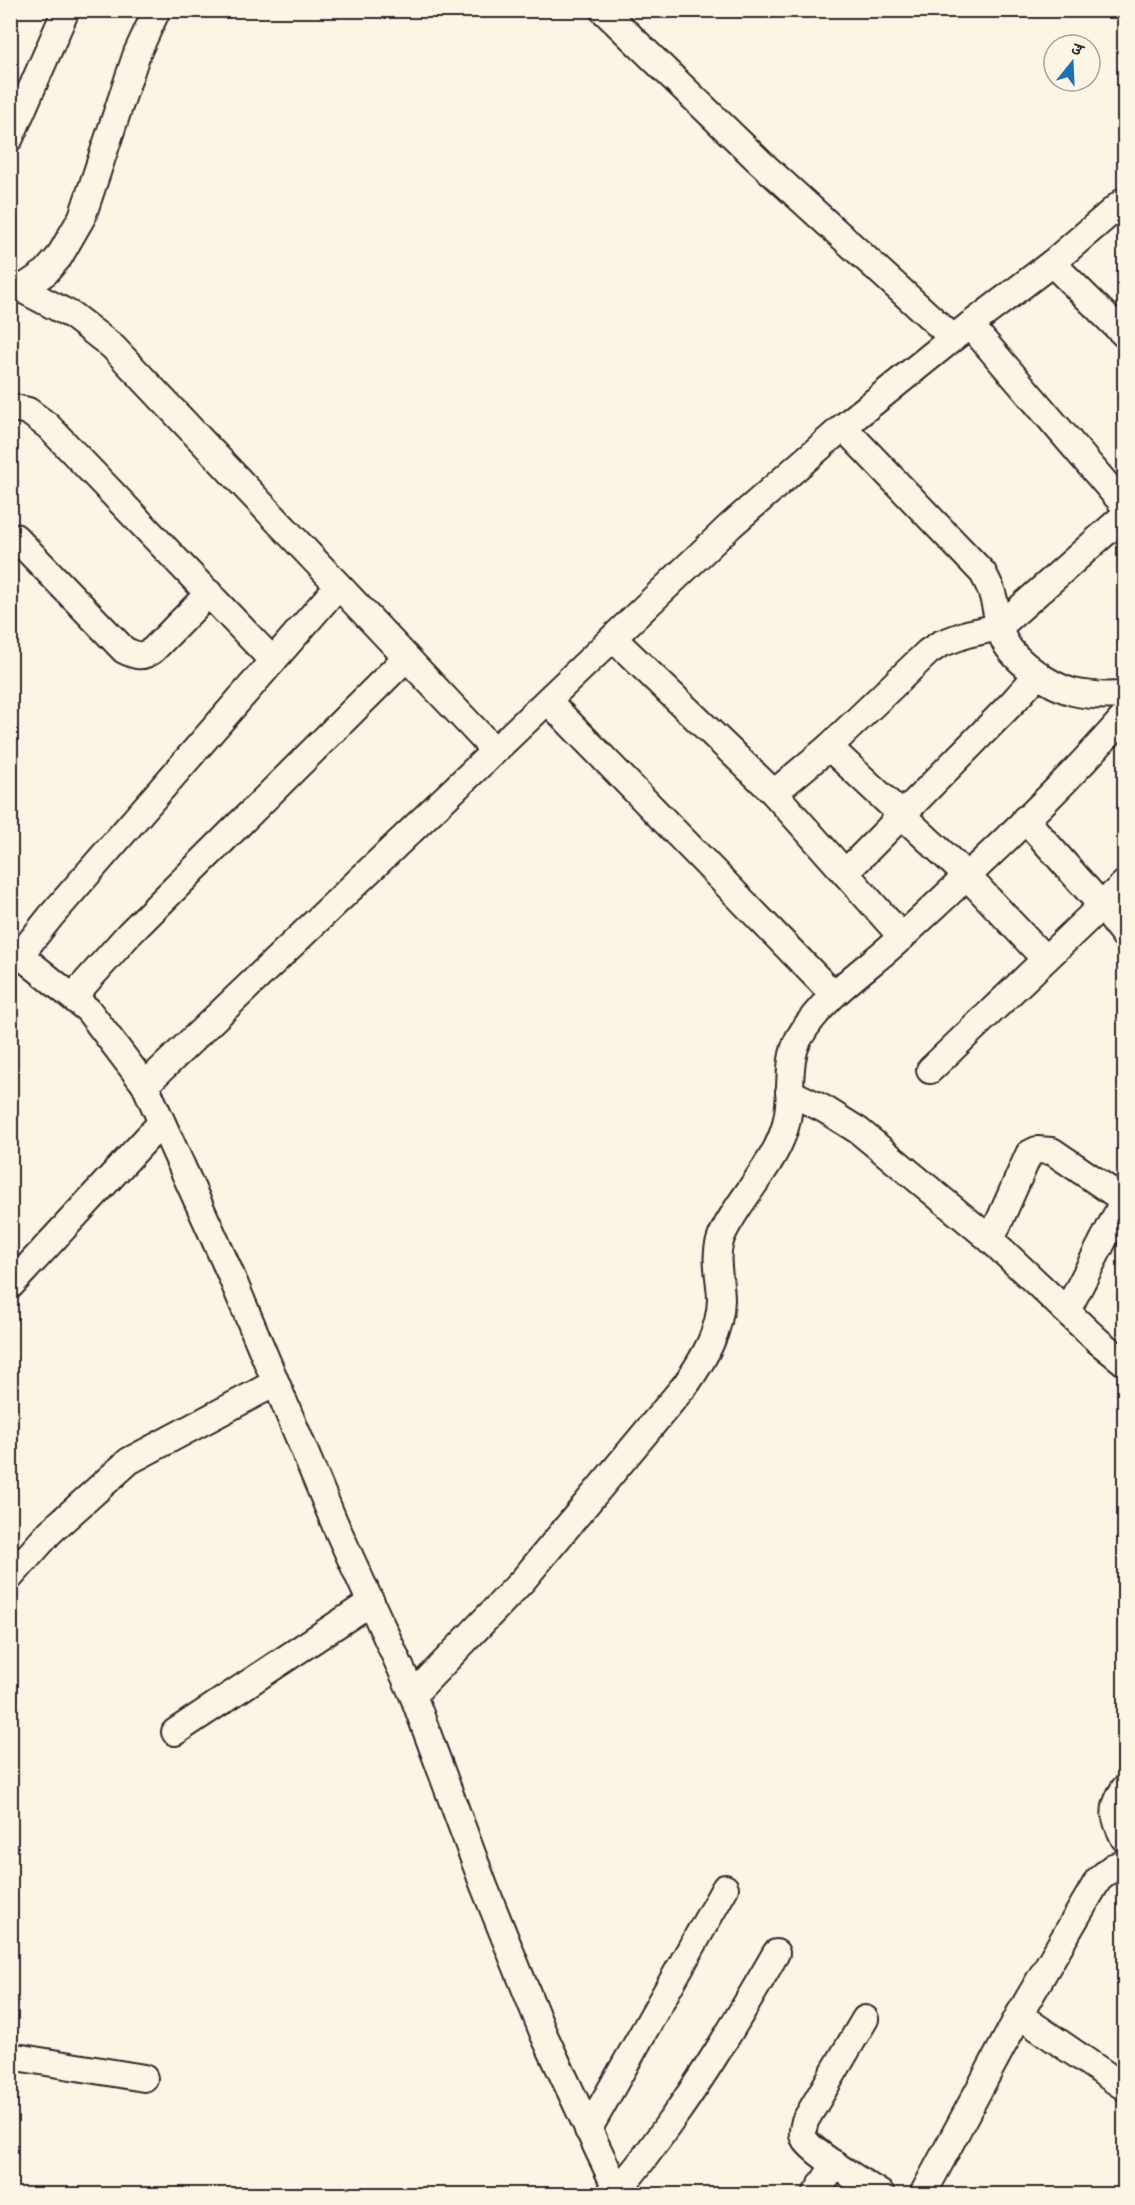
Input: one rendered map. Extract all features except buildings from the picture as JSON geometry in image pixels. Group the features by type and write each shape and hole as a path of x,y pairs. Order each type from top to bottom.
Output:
{"street":[{"path":"10,138 66,10"},
{"path":"16,286 46,272 59,257 82,217 136,53 157,10"},
{"path":"603,10 759,161 962,332 1125,505"},
{"path":"145,1085 730,526 843,428 1052,263 1125,201"},
{"path":"1052,263 1125,334"},
{"path":"16,286 73,316 113,347 494,750"},
{"path":"10,407 28,411 48,426 273,661"},
{"path":"843,428 983,573 991,590 999,627 1005,642 1020,660 1038,674 1073,692 1113,695 1125,673"},
{"path":"774,793 829,747 928,652 949,641 999,627 1125,516"},
{"path":"10,536 15,537 124,650 135,656 145,656 153,650 209,593"},
{"path":"338,586 51,916 15,953 73,997 107,1033 145,1085 230,1273 275,1383 413,1695 479,1875 539,2024 618,2193 719,2052 776,1953"},
{"path":"613,638 774,793 902,937"},
{"path":"73,997 129,934 406,658"},
{"path":"845,873 1038,674"},
{"path":"548,701 833,994"},
{"path":"413,1695 523,1580 687,1383 707,1354 717,1326 721,1300 718,1267 719,1242 727,1225 782,1137 788,1118 793,1058 797,1041 805,1029 833,994 902,937 967,876 1098,747 1125,717"},
{"path":"829,747 967,876 1045,958"},
{"path":"1025,819 1125,934"},
{"path":"930,1070 1125,884"},
{"path":"789,1092 824,1109 859,1131 991,1240 1098,1341 1125,1362"},
{"path":"10,1286 161,1123"},
{"path":"991,1240 1029,1154 1037,1150 1052,1151 1124,1200 1067,1311"},
{"path":"10,1577 51,1532 129,1461 275,1383"},
{"path":"175,1732 371,1602"},
{"path":"1125,1789 1115,1807 1115,1819 1125,1839"},
{"path":"922,2194 1019,2015 1098,1880 1113,1867 1125,1863"},
{"path":"588,2130 725,1888"},
{"path":"1019,2015 1125,2087"},
{"path":"864,2019 805,2121 803,2135 808,2145 881,2194"},
{"path":"10,2056 144,2078"},
{"path":"816,2194 835,2164"}]}
